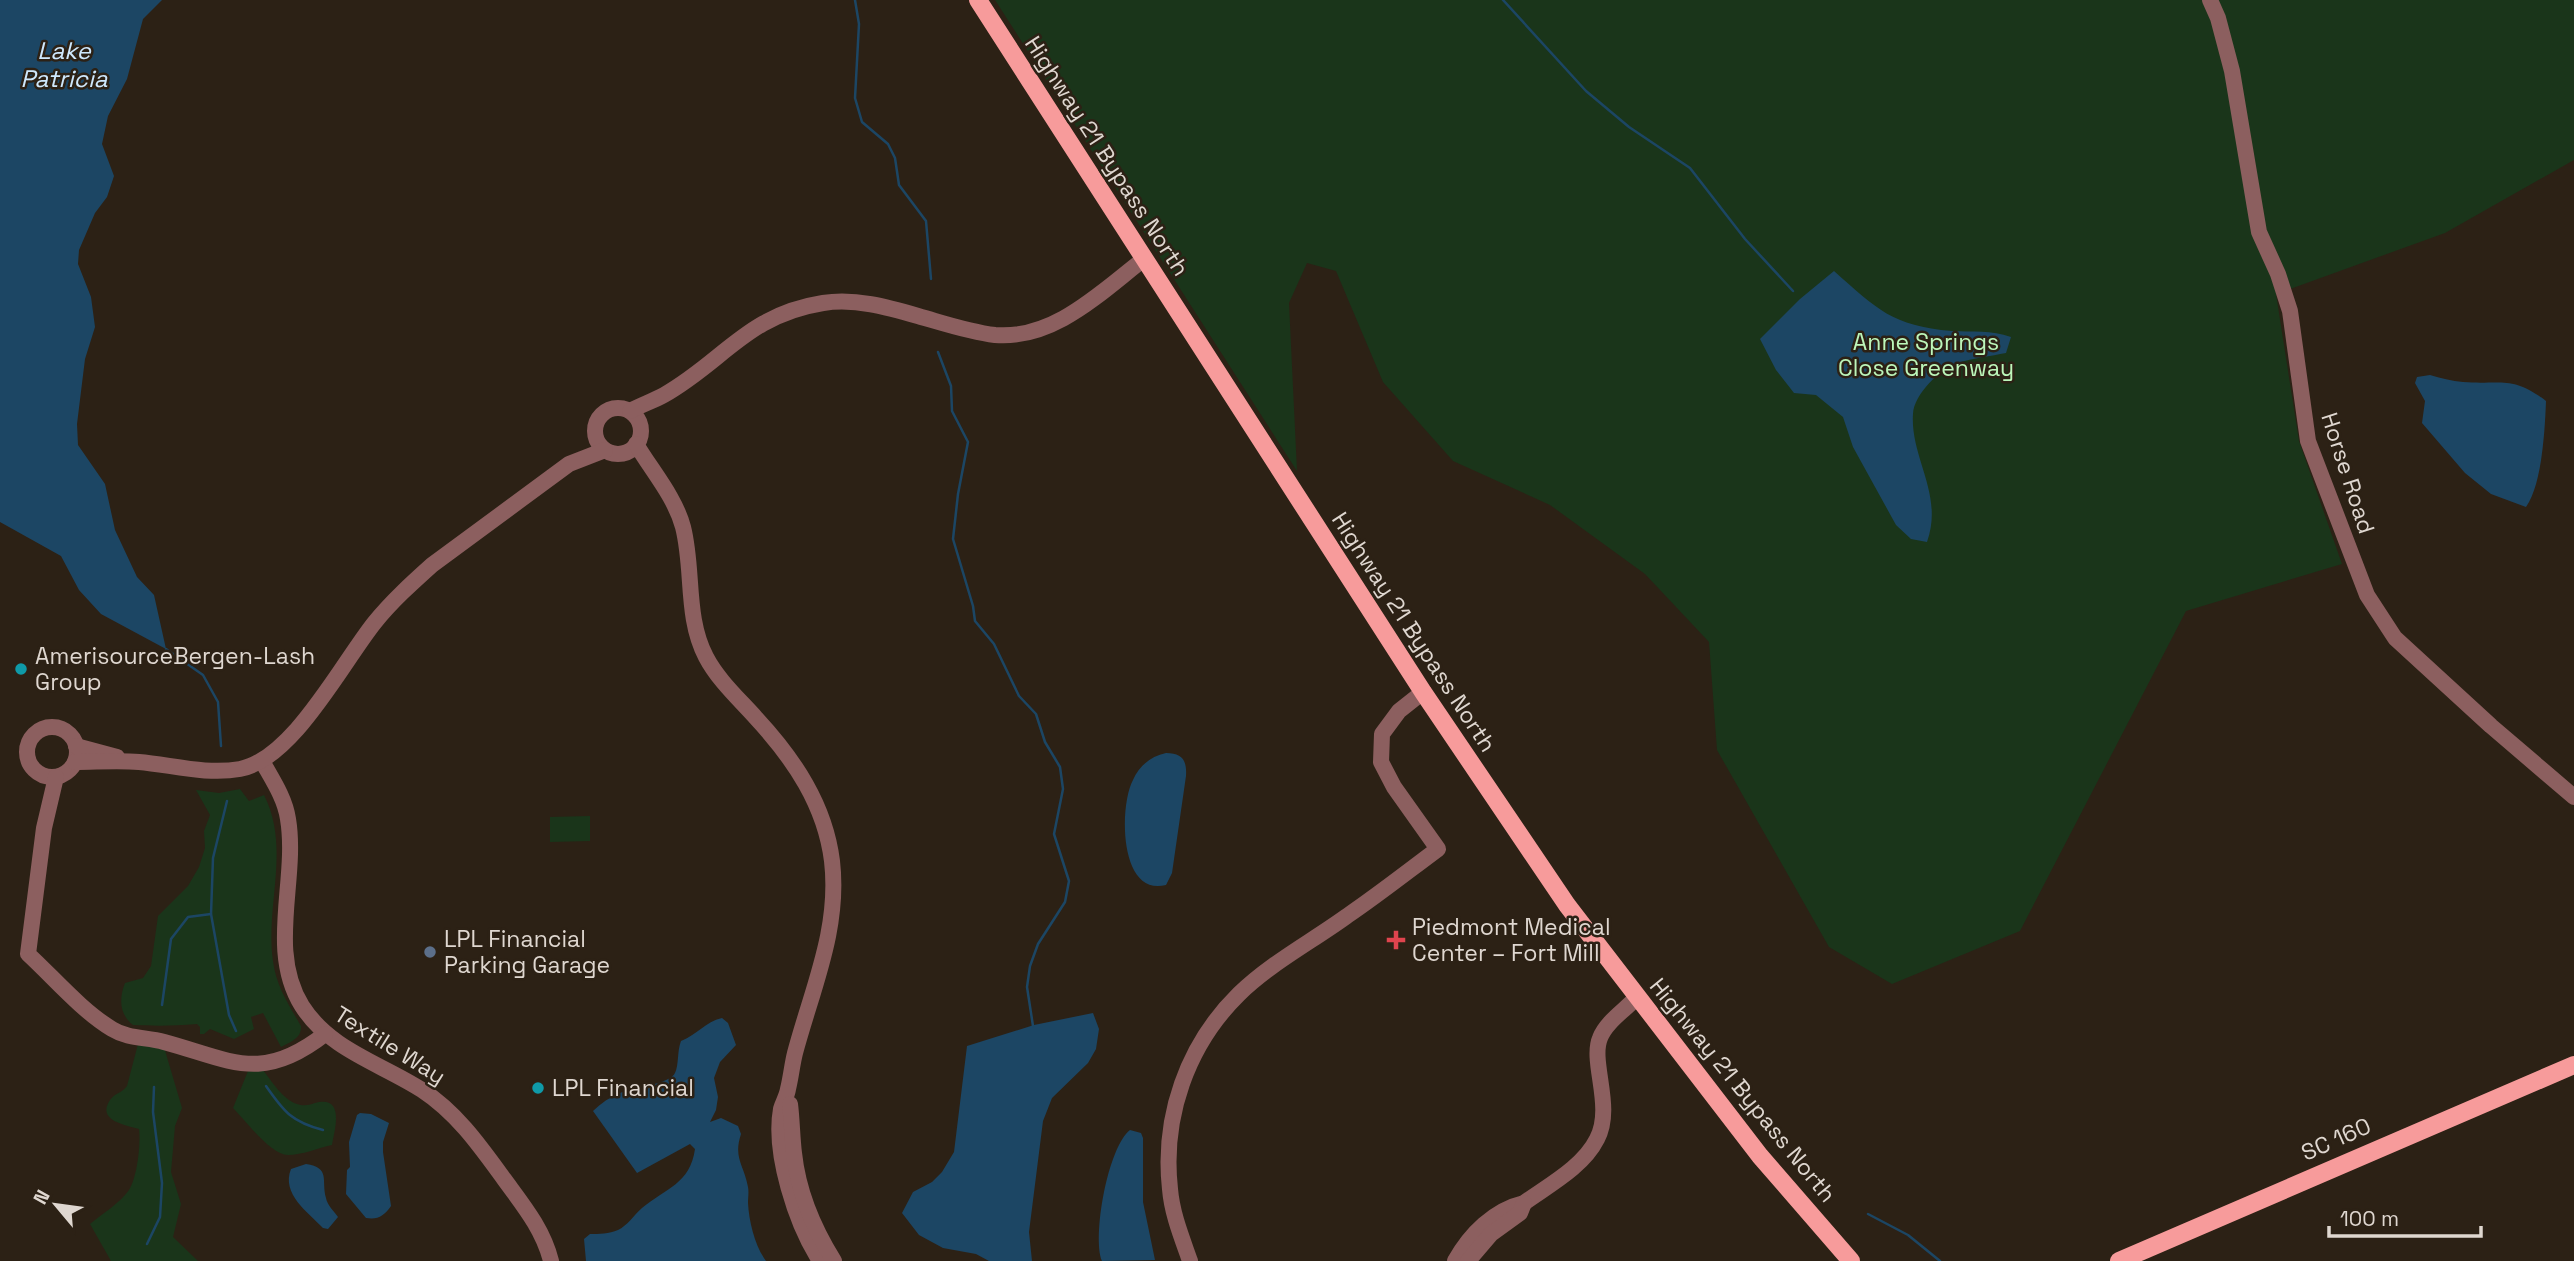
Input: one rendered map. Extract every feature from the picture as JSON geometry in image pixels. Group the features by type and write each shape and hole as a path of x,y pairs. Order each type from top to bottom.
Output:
{"main road":[{"name":"Highway 21 Bypass North","path":"978,0 1423,692 1567,905 1760,1156 1851,1261"},
{"name":"SC 160","path":"2119,1261 2574,1065"}],"street":[{"name":"Horse Road","path":"2210,0 2232,71 2259,232 2278,274 2290,311 2308,441 2367,595 2395,638 2574,797"},
{"path":"634,416 756,326 804,307 847,301 865,303 997,335 1026,332 1046,327 1071,314 1144,260"},
{"path":"75,754 224,771 242,769 262,761 291,736 374,623 413,582 569,464 595,435 597,421 607,410 622,408 634,416 641,430 632,448 616,454 605,450 595,435"},
{"path":"632,448 672,499 682,525 687,543 693,615 704,654 721,680 788,756 814,799 832,860 831,920 826,953 781,1108 781,1150 794,1203 807,1240 820,1261"},
{"path":"569,464 605,450"},
{"path":"1190,1261 1181,1237 1170,1190 1168,1155 1172,1117 1188,1069 1215,1021 1256,978 1348,916 1437,849 1394,787 1381,762 1382,734 1399,711 1423,692"},
{"path":"54,727 70,734 75,754 67,772 48,775 32,767 27,752 32,737 54,727"},
{"path":"75,754 111,762 136,762"},
{"name":"Textile Way","path":"262,761 288,817 290,840 286,967 301,1004 325,1034 336,1043 423,1090 464,1125 537,1225 551,1261"},
{"path":"48,809 59,793 76,777 111,762"},
{"path":"44,828 48,809 48,775"},
{"path":"48,775 28,954 112,1029 132,1037 167,1042 224,1062 248,1064 288,1057 325,1034"},
{"path":"1455,1261 1468,1241 1487,1223 1512,1206 1524,1203 1581,1161 1598,1138 1603,1122 1603,1110 1597,1046 1609,1025 1636,998"},
{"path":"788,1091 799,1180 812,1219 834,1261"},
{"path":"1468,1261 1491,1234 1520,1213 1524,1203"}],"green space":[{"name":"Anne Springs Close Greenway","path":"995,0 2574,0 2574,160 2445,233 2276,294 2299,441 2342,564 2186,611 2020,931 1892,984 1829,947 1717,750 1709,642 1645,574 1550,505 1453,461 1383,382 1336,271 1307,263 1289,303 1297,471"},
{"path":"240,789 249,801 264,795 276,836 271,940 273,961 280,987 301,1026 297,1037 281,1047 263,1013 251,1017 254,1029 234,1039 210,1029 200,1034 197,1024 133,1025 125,1016 122,1006 125,983 143,978 151,966 158,916 188,886 199,867 205,848 204,831 210,815 196,790 219,793"},
{"path":"590,816 590,841 550,842 550,817"},
{"path":"138,1044 164,1047 182,1108 175,1126 171,1172 181,1204 173,1237 198,1261 111,1261 90,1224 125,1195 134,1178 139,1152 139,1129 114,1121 107,1113 107,1107 110,1100 127,1086"},
{"path":"262,1069 292,1102 308,1105 327,1102 332,1105 336,1125 332,1145 288,1155 274,1149 251,1128 233,1108 248,1071"}],"water":[{"name":"Lake Patricia","path":"0,0 162,0 143,19 127,79 108,116 102,144 114,176 107,197 95,213 79,250 78,264 91,297 95,327 85,359 77,424 78,445 105,484 115,530 137,577 154,595 166,649 101,614 79,590 61,556 0,522"},
{"path":"1834,271 1874,305 1900,320 1931,329 1989,332 2011,337 2006,353 1951,366 1929,383 1914,406 1913,430 1932,508 1927,542 1911,539 1896,525 1853,447 1843,417 1816,395 1794,393 1776,370 1760,339 1800,299"},
{"path":"2430,375 2463,382 2515,384 2546,401 2539,471 2526,507 2491,494 2465,473 2422,423 2425,401 2415,383 2417,377"},
{"path":"1166,753 1182,758 1186,766 1186,776 1172,873 1166,885 1151,885 1139,877 1131,864 1125,828 1126,809 1128,792 1139,770 1146,762"},
{"path":"1093,1013 1099,1029 1096,1049 1088,1063 1052,1098 1043,1121 1029,1232 1032,1261 989,1261 976,1254 943,1248 919,1235 902,1213 913,1192 932,1182 942,1172 954,1152 967,1046 1034,1025"},
{"path":"722,1018 728,1023 736,1045 720,1062 714,1078 718,1097 710,1122 721,1118 738,1126 741,1134 738,1149 748,1187 751,1226 766,1261 586,1261 584,1239 590,1234 618,1230 642,1208 676,1184 688,1170 695,1149 690,1144 637,1173 593,1111 616,1095 672,1077 676,1070 681,1041"},
{"path":"360,1113 371,1114 389,1123 383,1152 391,1206 377,1218 366,1218 346,1194 347,1170 350,1167 349,1142"},
{"path":"1130,1130 1141,1133 1143,1138 1143,1202 1155,1260 1102,1261 1099,1232 1104,1192 1115,1154"},
{"path":"306,1164 319,1168 322,1172 327,1201 338,1217 328,1229 323,1228 304,1209 290,1187 291,1169"}],"waterway":[{"path":"855,0 859,24 855,98 862,122 888,144 895,158 899,185 926,221 931,279"},
{"path":"1503,0 1586,91 1629,127 1690,168 1745,239 1793,291"},
{"path":"938,352 951,386 952,411 968,442 953,539 975,621 994,644 1019,696 1036,714 1045,742 1060,767 1063,789 1054,834 1069,881 1065,902 1038,944 1030,966 1027,987 1033,1026"},
{"path":"166,649 203,675 218,702 221,746"},
{"path":"227,801 213,858 211,914 229,1015 236,1031"},
{"path":"162,1005 171,939 188,917 211,914"},
{"path":"266,1086 290,1115 323,1130"},
{"path":"147,1244 160,1217 162,1183 153,1112 154,1087"},
{"path":"1868,1214 1908,1235 1940,1261"}],"place":[{"name":"AmerisourceBergen-Lash Group","path":"21,669"},
{"name":"Piedmont Medical Center – Fort Mill","path":"1396,940"},
{"name":"LPL Financial Parking Garage","path":"430,952"},
{"name":"LPL Financial","path":"538,1088"}]}
